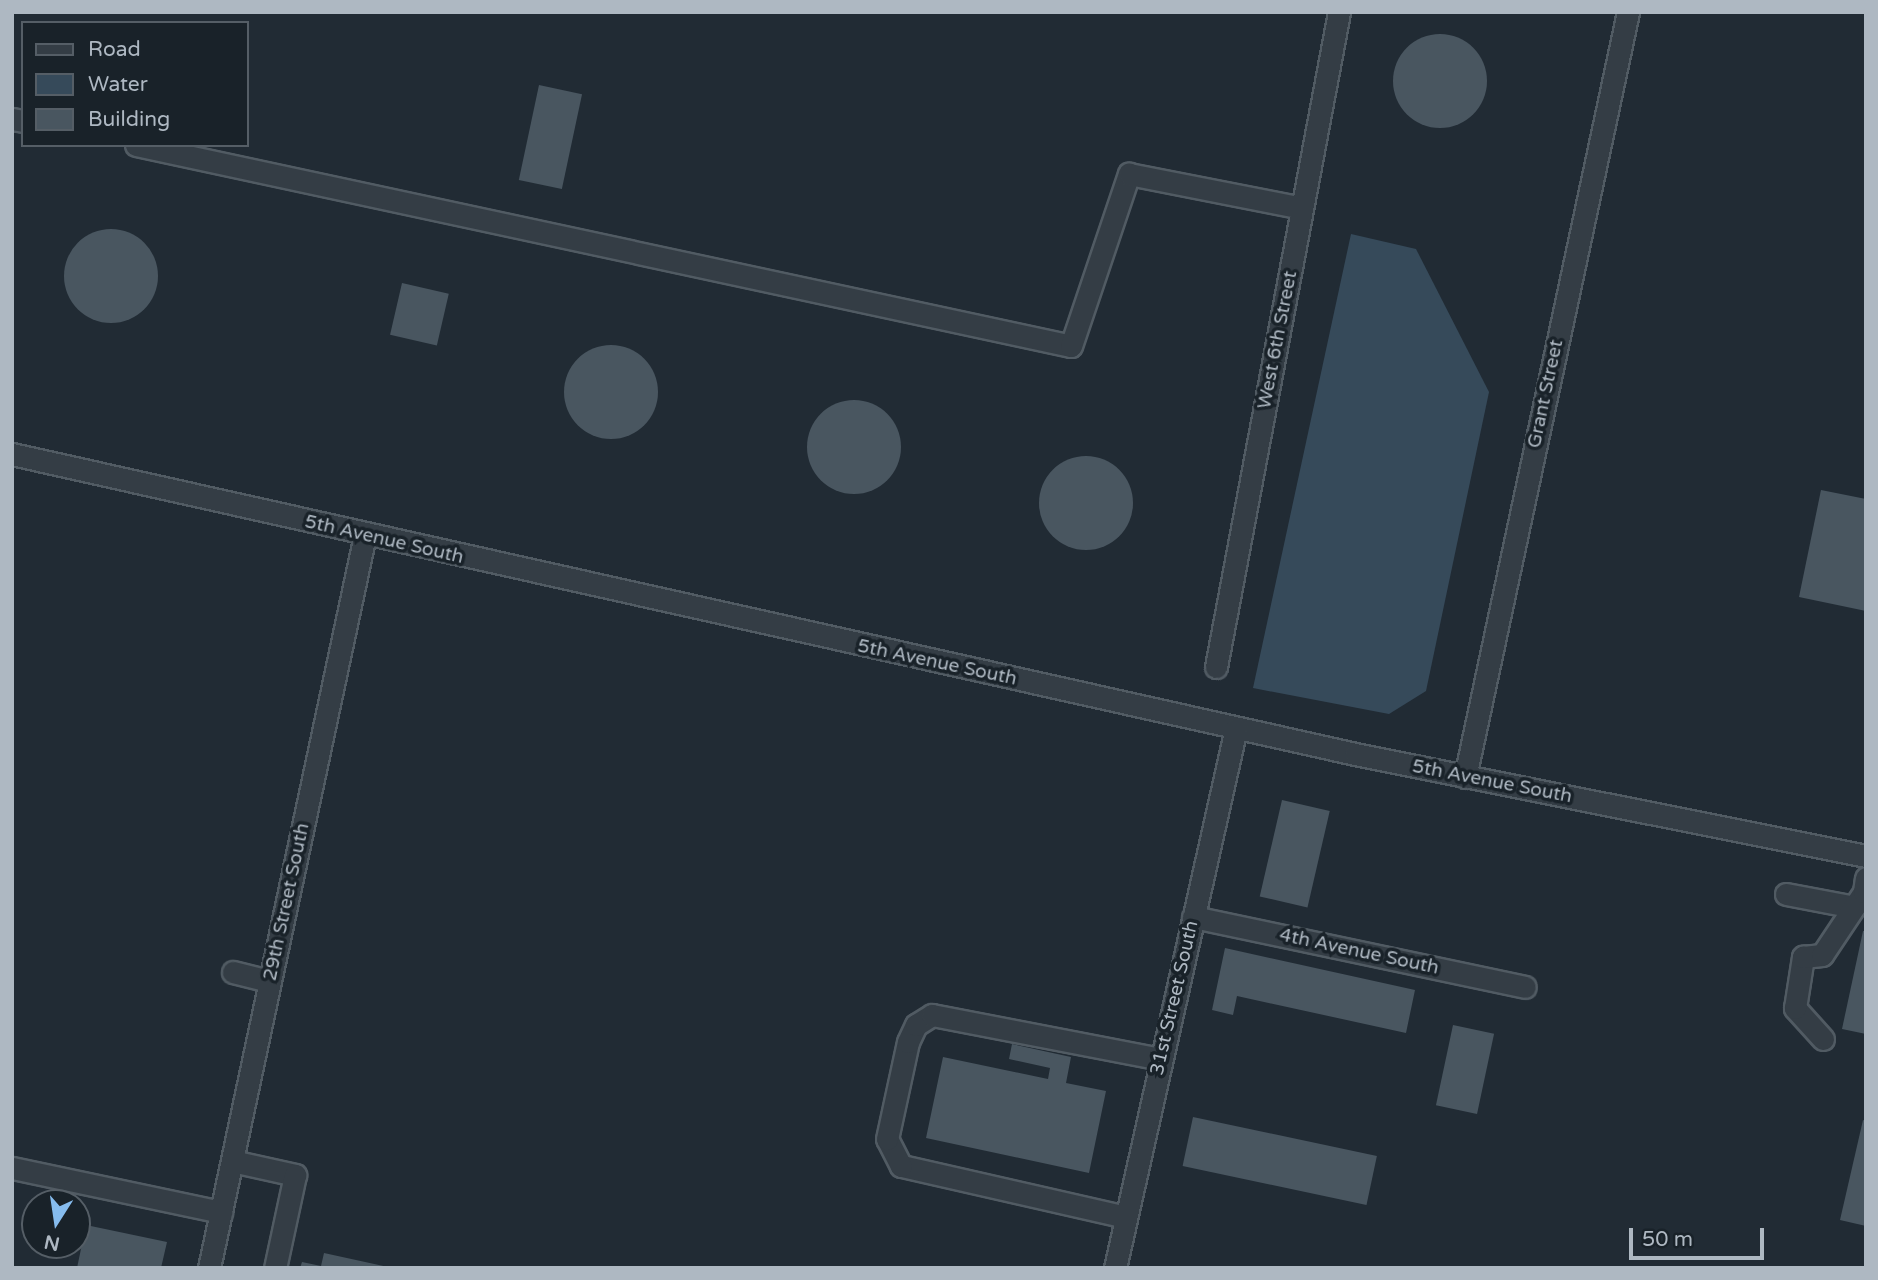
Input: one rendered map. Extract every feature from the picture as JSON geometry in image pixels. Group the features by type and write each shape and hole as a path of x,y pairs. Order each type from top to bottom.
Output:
{"street":[{"name":"West 6th Street","path":"1216,667 1339,12"},
{"name":"Grant Street","path":"1465,777 1628,12"},
{"path":"145,147 1070,346 1129,174 1302,208"},
{"name":"5th Avenue South","path":"12,454 1236,728 1465,777 1866,856"},
{"name":"29th Street South","path":"209,1268 365,535"},
{"name":"31st Street South","path":"1115,1268 1236,728"},
{"path":"1823,1039 1795,1009 1803,957 1822,956 1854,907 1866,878"},
{"path":"1786,894 1854,907"},
{"name":"4th Avenue South","path":"1193,917 1525,988"},
{"path":"233,972 270,981"},
{"path":"1126,1217 901,1166 887,1139 905,1055 916,1025 932,1015 1161,1059"},
{"path":"232,1161 295,1175 275,1268"},
{"path":"12,1168 221,1212"}],"water":[{"path":"1351,234 1416,249 1489,392 1426,691 1389,714 1253,688"}],"building":[{"path":"1440,34 1458,37 1473,48 1484,63 1487,81 1484,99 1473,114 1458,125 1440,128 1422,125 1407,114 1396,99 1393,81 1396,63 1407,48 1422,37"},
{"path":"539,85 582,94 562,189 519,180"},
{"path":"111,229 129,232 144,243 155,258 158,276 155,294 144,309 129,320 111,323 93,320 78,309 67,294 64,276 67,258 78,243 93,232"},
{"path":"402,283 449,294 437,345 390,335"},
{"path":"611,345 629,348 644,359 655,374 658,392 655,410 644,425 629,436 611,439 593,436 578,425 567,410 564,392 567,374 578,359 593,348"},
{"path":"854,400 872,403 887,414 898,429 901,447 898,465 887,480 872,491 854,494 836,491 821,480 810,465 807,447 810,429 821,414 836,403"},
{"path":"1086,456 1104,459 1119,470 1130,485 1133,503 1130,521 1119,536 1104,547 1086,550 1068,547 1053,536 1042,521 1039,503 1042,485 1053,470 1068,459"},
{"path":"1821,490 1866,499 1866,611 1799,597"},
{"path":"1282,800 1330,811 1307,907 1260,896"},
{"path":"1863,931 1866,931 1866,1034 1842,1029"},
{"path":"1225,948 1415,990 1406,1033 1237,996 1233,1015 1212,1010"},
{"path":"1453,1025 1494,1034 1477,1114 1436,1105"},
{"path":"1012,1044 1071,1057 1066,1083 1106,1091 1089,1173 926,1138 943,1057 1048,1079 1050,1068 1009,1059"},
{"path":"1193,1117 1377,1156 1366,1205 1183,1166"},
{"path":"1863,1120 1866,1121 1866,1226 1840,1220"},
{"path":"91,1226 167,1242 161,1268 77,1268 79,1259 91,1259"},
{"path":"324,1253 388,1267 300,1268 302,1262 321,1266"}]}
